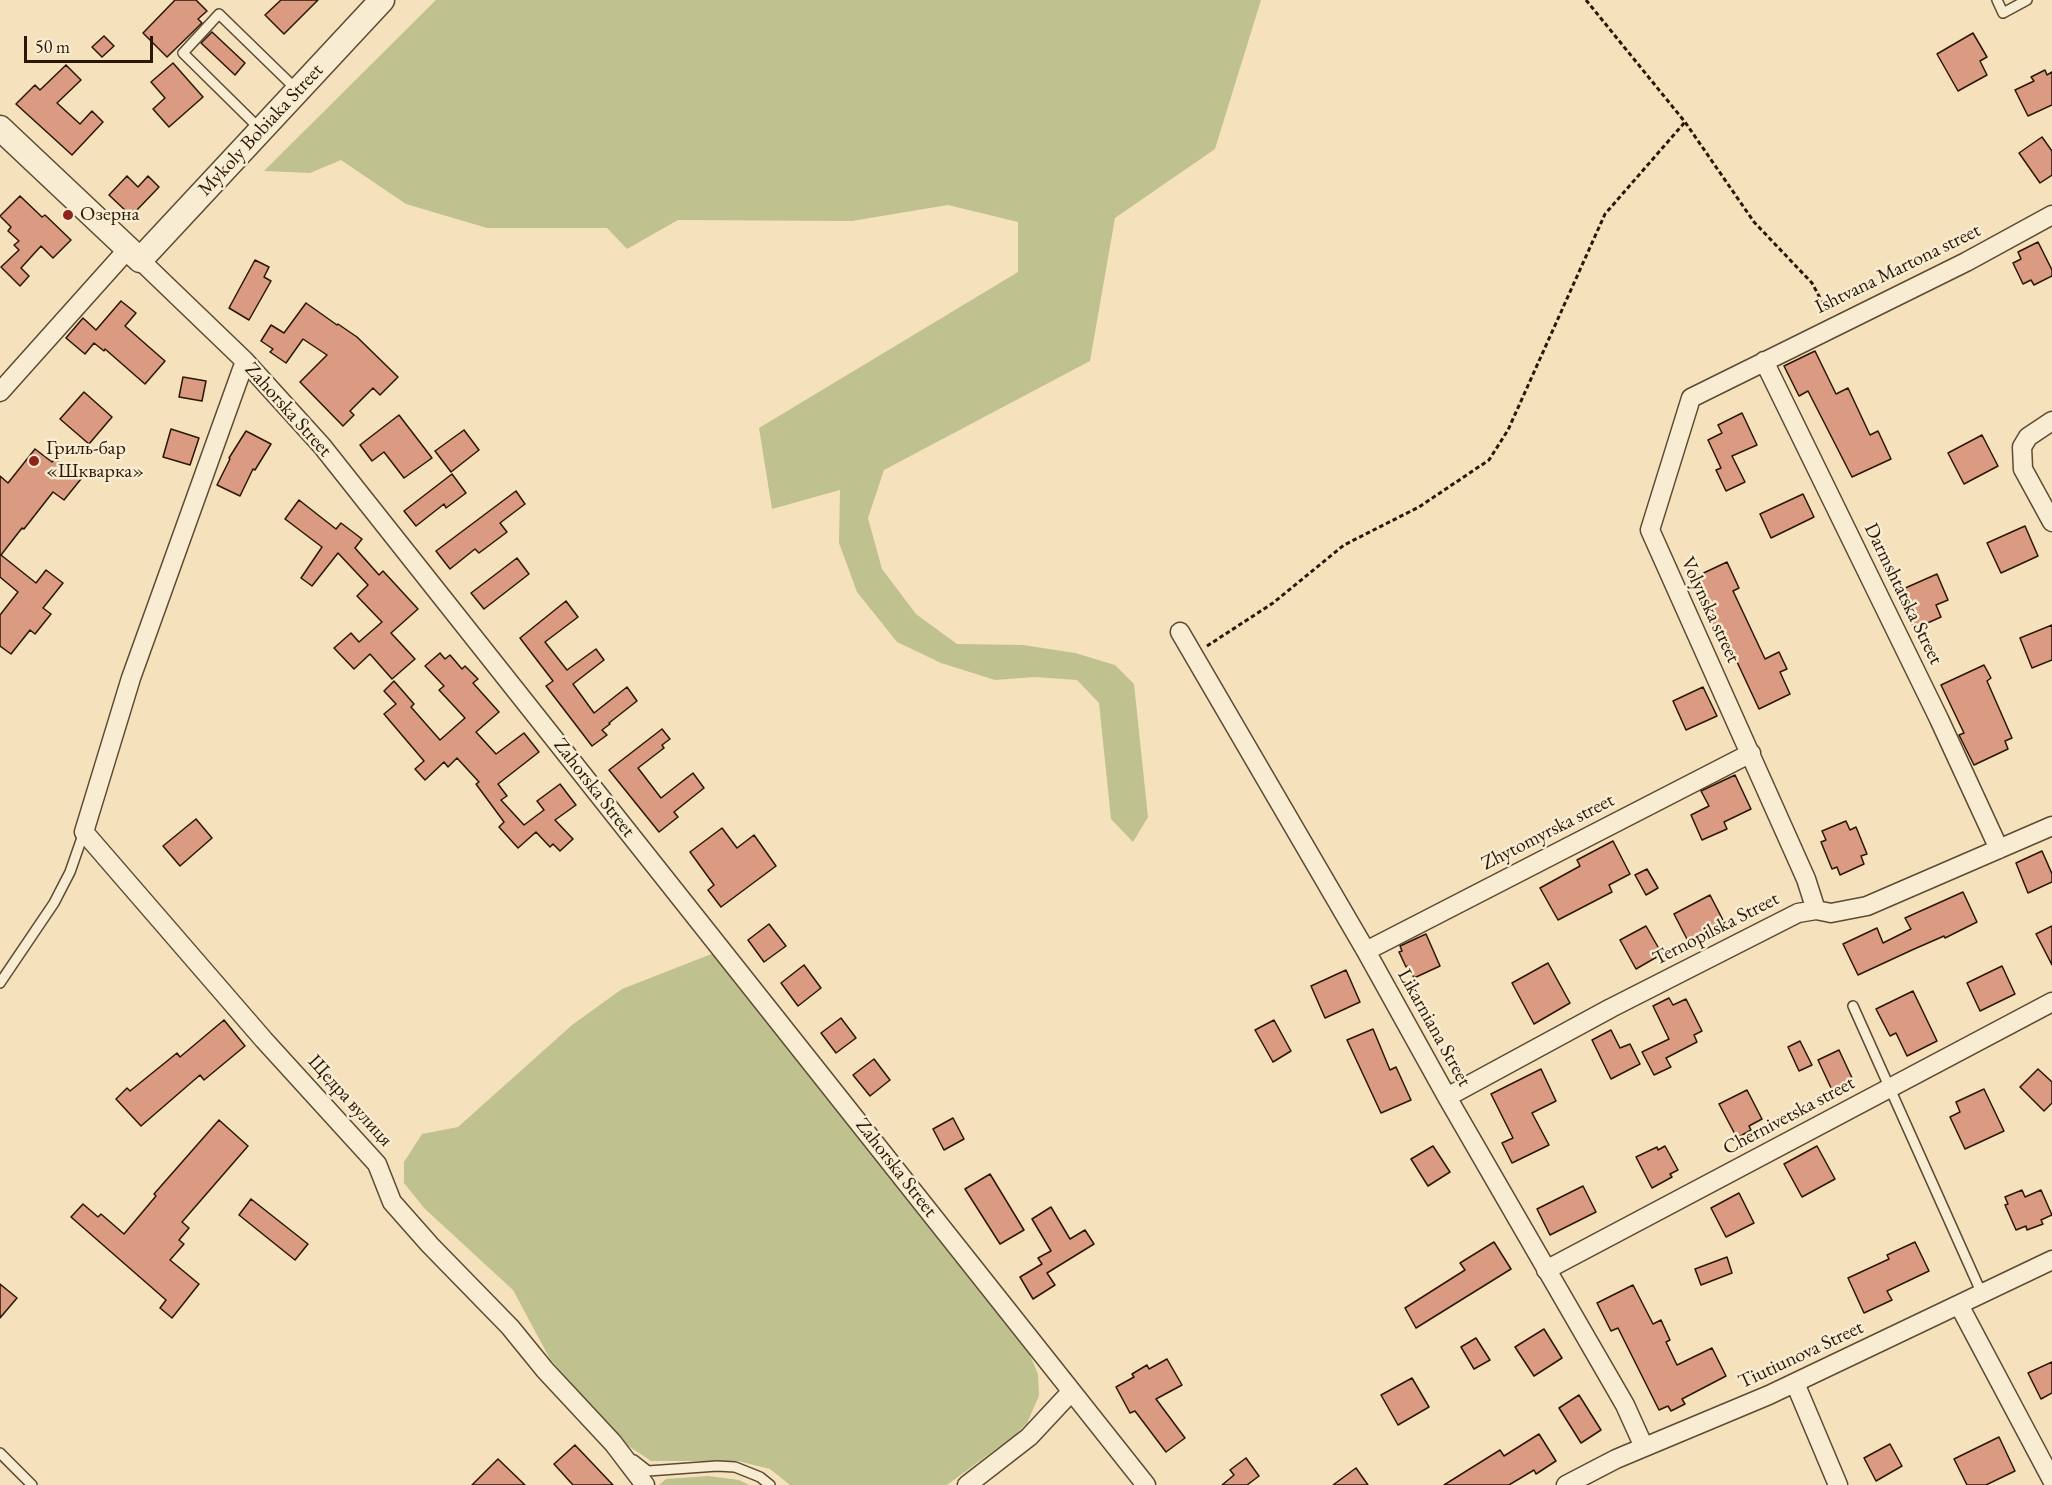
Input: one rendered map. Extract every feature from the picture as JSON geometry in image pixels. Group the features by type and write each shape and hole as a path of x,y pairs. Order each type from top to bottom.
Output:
{"street":[{"name":"Mykoly Bobiaka Street","path":"134,254 261,130 382,0"},
{"name":"Zahorska Street","path":"0,128 245,361 329,455 1146,1485"},
{"name":"Ishtvana Martona street","path":"1764,361 1966,262 2052,215"},
{"path":"0,393 134,254"},
{"path":"84,832 130,678 245,361"},
{"name":"Volynska street","path":"1764,361 1691,398 1650,530 1751,753 1806,879 1816,910"},
{"name":"Darmshtatska Street","path":"1764,361 2000,849"},
{"path":"2052,421 2028,437 2022,447 2022,469 2052,522"},
{"name":"Likarniana Street","path":"1180,632 1366,951 1624,1405 1644,1447"},
{"name":"Zhytomyrska street","path":"1366,951 1751,753"},
{"name":"Ternopilska Street","path":"1447,1097 1611,1008 1798,913 1816,910 1831,913 1867,906 2052,826"},
{"name":"Щедра вулиця","path":"84,832 264,1040 377,1164 392,1202 429,1245 510,1327 545,1370 613,1443 645,1485"},
{"name":"Chernivetska street","path":"1546,1270 2052,1002"},
{"name":"Tiutiunova Street","path":"1566,1485 1644,1447 1795,1383 2052,1260"},
{"path":"1959,1305 2052,1480"},
{"path":"1795,1383 1838,1485"},
{"path":"968,1485 1029,1437 1071,1392"}],"lane":[{"path":"1997,0 2003,13 2027,0"},
{"path":"261,130 183,53 219,14 298,91"},
{"path":"0,983 54,903 70,872 84,832"},
{"path":"1853,1006 1982,1294"},
{"path":"613,1443 648,1471 717,1466 735,1467 760,1477 770,1485"},
{"path":"0,1453 32,1485"}],"path":[{"path":"1586,0 1685,122 1754,222 1812,284 1826,308 1832,327"},
{"path":"1192,655 1273,603 1344,545 1419,507 1489,460 1508,430 1605,214 1685,122"}],"green space":[{"path":"436,0 1261,0 1215,149 1115,218 1090,361 884,470 868,518 882,569 916,614 957,644 1023,645 1075,653 1115,665 1134,684 1148,817 1133,842 1111,819 1099,703 1077,680 1035,677 995,680 941,663 897,642 857,592 839,543 840,490 772,509 759,428 1018,272 1018,222 948,205 852,221 678,220 627,249 607,228 487,228 406,204 341,160 310,173 264,171"},
{"path":"714,953 1026,1346 1038,1374 1039,1396 1027,1423 1015,1435 947,1485 790,1485 770,1469 738,1461 651,1461 624,1443 550,1359 513,1290 424,1208 404,1183 404,1162 422,1134 458,1127 572,1025 622,989"},
{"path":"708,1476 739,1480 749,1485 659,1485 666,1479"}],"building":[{"path":"175,0 196,0 207,11 198,19 202,23 167,57 143,33"},
{"path":"281,0 318,0 284,34 265,15"},
{"path":"212,32 245,63 235,75 201,43"},
{"path":"1973,33 1987,57 1980,61 1987,75 1958,91 1937,54"},
{"path":"104,36 114,46 102,57 92,47"},
{"path":"173,63 203,97 169,127 153,109 165,98 151,82"},
{"path":"66,65 81,80 57,103 80,124 92,111 103,122 72,155 16,104 35,85 40,90"},
{"path":"2045,70 2047,75 2052,72 2052,105 2028,116 2015,90 2034,81 2031,77"},
{"path":"2042,137 2052,151 2052,175 2040,183 2019,153"},
{"path":"127,176 138,187 148,176 159,187 136,211 126,211 109,195"},
{"path":"20,196 42,217 45,215 71,240 53,258 41,246 21,268 29,276 20,286 1,267 19,250 14,245 19,241 8,231 11,227 0,216"},
{"path":"2038,242 2052,270 2052,276 2034,285 2031,280 2023,284 2013,263 2021,259 2018,252"},
{"path":"255,260 269,267 264,277 271,281 249,320 229,308"},
{"path":"121,301 136,313 125,326 165,361 145,384 105,349 104,351 94,343 85,354 66,338 83,318 96,330"},
{"path":"306,303 357,337 398,377 380,395 373,388 350,411 354,415 343,426 300,382 327,355 303,339 286,363 270,352 273,349 261,341 271,325 284,333"},
{"path":"1815,351 1836,394 1848,388 1870,435 1878,431 1891,459 1852,477 1808,391 1799,396 1784,366"},
{"path":"183,377 206,381 202,401 179,397"},
{"path":"84,392 112,417 89,444 60,419"},
{"path":"1742,413 1757,445 1732,456 1745,482 1726,491 1716,470 1721,468 1708,440 1722,433 1718,425"},
{"path":"399,415 432,458 404,478 384,452 372,461 360,445"},
{"path":"171,429 199,438 190,465 163,457"},
{"path":"464,430 479,450 451,472 435,451"},
{"path":"246,431 271,444 255,470 253,469 240,496 217,485 229,458"},
{"path":"1982,435 1998,466 1964,484 1948,453"},
{"path":"35,449 52,462 55,459 81,479 64,500 53,492 1,555 36,583 46,570 63,583 43,608 51,614 35,634 30,630 11,654 0,646 0,615 18,592 0,577 0,476 8,483"},
{"path":"452,474 466,493 446,508 444,504 416,526 404,511"},
{"path":"516,491 525,504 500,523 507,532 479,553 475,549 450,569 436,551"},
{"path":"1803,494 1814,517 1771,538 1760,514"},
{"path":"299,500 336,529 341,523 362,539 355,548 379,575 383,571 418,609 391,633 415,659 392,679 370,654 354,669 334,648 351,633 359,642 382,622 357,596 368,585 338,553 312,586 301,578 322,547 285,519"},
{"path":"2025,526 2038,556 2001,573 1987,543"},
{"path":"517,558 529,574 484,609 471,593"},
{"path":"1727,562 1739,588 1733,591 1765,659 1779,652 1787,669 1780,672 1790,694 1759,709 1731,649 1725,652 1693,578"},
{"path":"1937,574 1948,600 1936,605 1941,617 1914,629 1906,609 1912,609 1903,589"},
{"path":"566,601 578,617 545,642 567,670 596,649 604,660 573,684 594,713 627,687 637,701 602,730 607,735 592,746 546,686 553,681 520,638"},
{"path":"2052,625 2052,660 2032,668 2020,638"},
{"path":"440,653 445,659 450,655 462,669 465,666 478,679 473,683 499,712 476,732 496,754 524,733 539,752 498,784 507,796 501,800 524,825 544,810 537,801 560,784 576,805 555,820 573,839 560,851 553,844 550,847 536,832 518,848 499,827 504,822 476,784 479,782 457,758 448,767 444,762 425,780 415,769 424,761 384,714 396,704 384,691 394,681 414,704 411,707 440,740 465,718 439,690 444,686 425,666"},
{"path":"1984,665 1991,678 1987,681 2012,738 2005,741 2008,749 1974,765 1959,735 1964,733 1941,685"},
{"path":"1703,687 1717,716 1686,730 1673,701"},
{"path":"662,729 670,739 662,745 664,748 638,768 661,798 693,773 704,788 674,812 678,817 659,832 609,770"},
{"path":"1735,775 1751,809 1724,822 1727,829 1702,840 1691,815 1709,806 1701,791"},
{"path":"196,819 212,838 180,866 163,846"},
{"path":"1846,821 1850,830 1856,827 1867,854 1861,856 1864,864 1840,875 1837,867 1832,869 1821,842 1826,840 1822,831"},
{"path":"722,828 737,848 754,835 776,866 721,907 708,890 714,885 690,852"},
{"path":"1613,841 1630,874 1609,885 1612,892 1558,920 1540,888 1580,866 1577,860"},
{"path":"2042,851 2052,874 2052,882 2028,893 2016,863"},
{"path":"1647,869 1658,888 1646,895 1635,875"},
{"path":"1963,892 1977,922 1858,975 1843,944 1877,928 1883,943 1911,929 1905,918"},
{"path":"1710,895 1725,924 1689,943 1674,914"},
{"path":"769,924 786,946 764,962 748,940"},
{"path":"1646,926 1662,954 1636,969 1620,940"},
{"path":"2052,926 2052,965 2036,934"},
{"path":"1426,934 1440,966 1414,978 1399,952 1402,951 1400,946"},
{"path":"1548,963 1570,1003 1534,1024 1512,983"},
{"path":"804,965 821,988 798,1006 781,983"},
{"path":"2002,966 2015,994 1980,1011 1967,983"},
{"path":"1346,970 1360,1002 1325,1018 1311,986"},
{"path":"1913,991 1937,1041 1907,1056 1896,1033 1890,1036 1876,1009"},
{"path":"1669,998 1673,1005 1686,999 1702,1031 1694,1035 1697,1042 1666,1058 1671,1067 1654,1075 1642,1052 1669,1039 1653,1006"},
{"path":"841,1018 856,1038 836,1053 821,1033"},
{"path":"224,1020 245,1046 204,1080 200,1075 141,1126 116,1099 127,1088 130,1091 177,1053 180,1057"},
{"path":"1274,1020 1291,1051 1273,1062 1255,1030"},
{"path":"1373,1029 1390,1070 1396,1067 1411,1100 1381,1113 1347,1040"},
{"path":"1611,1030 1620,1048 1630,1044 1640,1064 1611,1079 1592,1040"},
{"path":"1800,1041 1812,1065 1799,1071 1788,1047"},
{"path":"1839,1050 1853,1080 1832,1090 1818,1060"},
{"path":"874,1059 890,1080 870,1096 853,1075"},
{"path":"1541,1069 1556,1101 1532,1113 1549,1145 1512,1163 1502,1143 1513,1138 1491,1094"},
{"path":"2038,1069 2052,1082 2052,1103 2044,1111 2020,1087"},
{"path":"1984,1089 2004,1131 1965,1149 1950,1117 1960,1112 1956,1102"},
{"path":"1747,1090 1762,1119 1749,1126 1751,1130 1737,1138 1719,1104"},
{"path":"953,1118 964,1139 944,1150 933,1129"},
{"path":"219,1120 248,1146 182,1222 189,1228 179,1240 184,1244 170,1260 199,1284 172,1318 160,1308 166,1300 71,1217 83,1204 98,1217 101,1214 124,1234 156,1196 154,1194"},
{"path":"1433,1146 1450,1172 1428,1186 1411,1159"},
{"path":"1665,1146 1678,1170 1670,1174 1672,1177 1652,1188 1636,1157 1657,1147 1658,1150"},
{"path":"1817,1146 1835,1179 1802,1197 1784,1164"},
{"path":"990,1174 1024,1230 1000,1244 965,1189"},
{"path":"1583,1186 1596,1212 1550,1235 1537,1209"},
{"path":"2022,1190 2025,1197 2041,1190 2052,1215 2041,1220 2043,1224 2027,1230 2026,1226 2016,1230 2005,1205 2008,1204 2005,1197"},
{"path":"1739,1193 1754,1223 1726,1237 1711,1208"},
{"path":"251,1199 308,1244 295,1260 239,1215"},
{"path":"1051,1207 1070,1239 1085,1230 1094,1244 1047,1273 1055,1285 1033,1299 1020,1277 1042,1264 1038,1258 1051,1251 1032,1219"},
{"path":"1494,1242 1511,1269 1416,1328 1405,1308 1465,1270 1460,1263"},
{"path":"1915,1242 1929,1271 1887,1291 1892,1300 1864,1313 1848,1278 1889,1259 1887,1255"},
{"path":"1727,1257 1732,1273 1701,1285 1695,1269"},
{"path":"0,1284 17,1298 0,1318"},
{"path":"1633,1285 1653,1324 1661,1320 1670,1340 1666,1342 1677,1365 1712,1348 1726,1376 1682,1399 1685,1404 1671,1411 1668,1406 1659,1410 1618,1328 1611,1331 1597,1303"},
{"path":"1544,1329 1562,1358 1534,1376 1515,1347"},
{"path":"1476,1338 1490,1360 1474,1369 1461,1347"},
{"path":"1167,1359 1182,1385 1156,1399 1185,1438 1166,1452 1135,1411 1130,1413 1116,1387 1134,1377 1132,1374 1147,1365 1149,1369"},
{"path":"2052,1362 2052,1393 2041,1399 2028,1373"},
{"path":"1412,1378 1429,1407 1398,1425 1381,1395"},
{"path":"1579,1395 1601,1430 1581,1443 1559,1408"},
{"path":"1539,1434 1556,1461 1536,1474 1534,1470 1509,1485 1444,1485 1500,1450 1504,1456"},
{"path":"1999,1437 2015,1471 1986,1485 1967,1485 1954,1459"},
{"path":"1890,1444 1902,1466 1876,1481 1864,1458"},
{"path":"575,1445 613,1485 573,1485 554,1464"},
{"path":"1246,1458 1259,1476 1247,1485 1222,1485 1234,1475 1230,1470"},
{"path":"498,1459 525,1485 472,1485"},
{"path":"1356,1468 1368,1485 1333,1485"}],"place":[{"name":"Озерна","path":"68,215"},
{"name":"Гриль-бар «Шкварка»","path":"34,461"}]}
